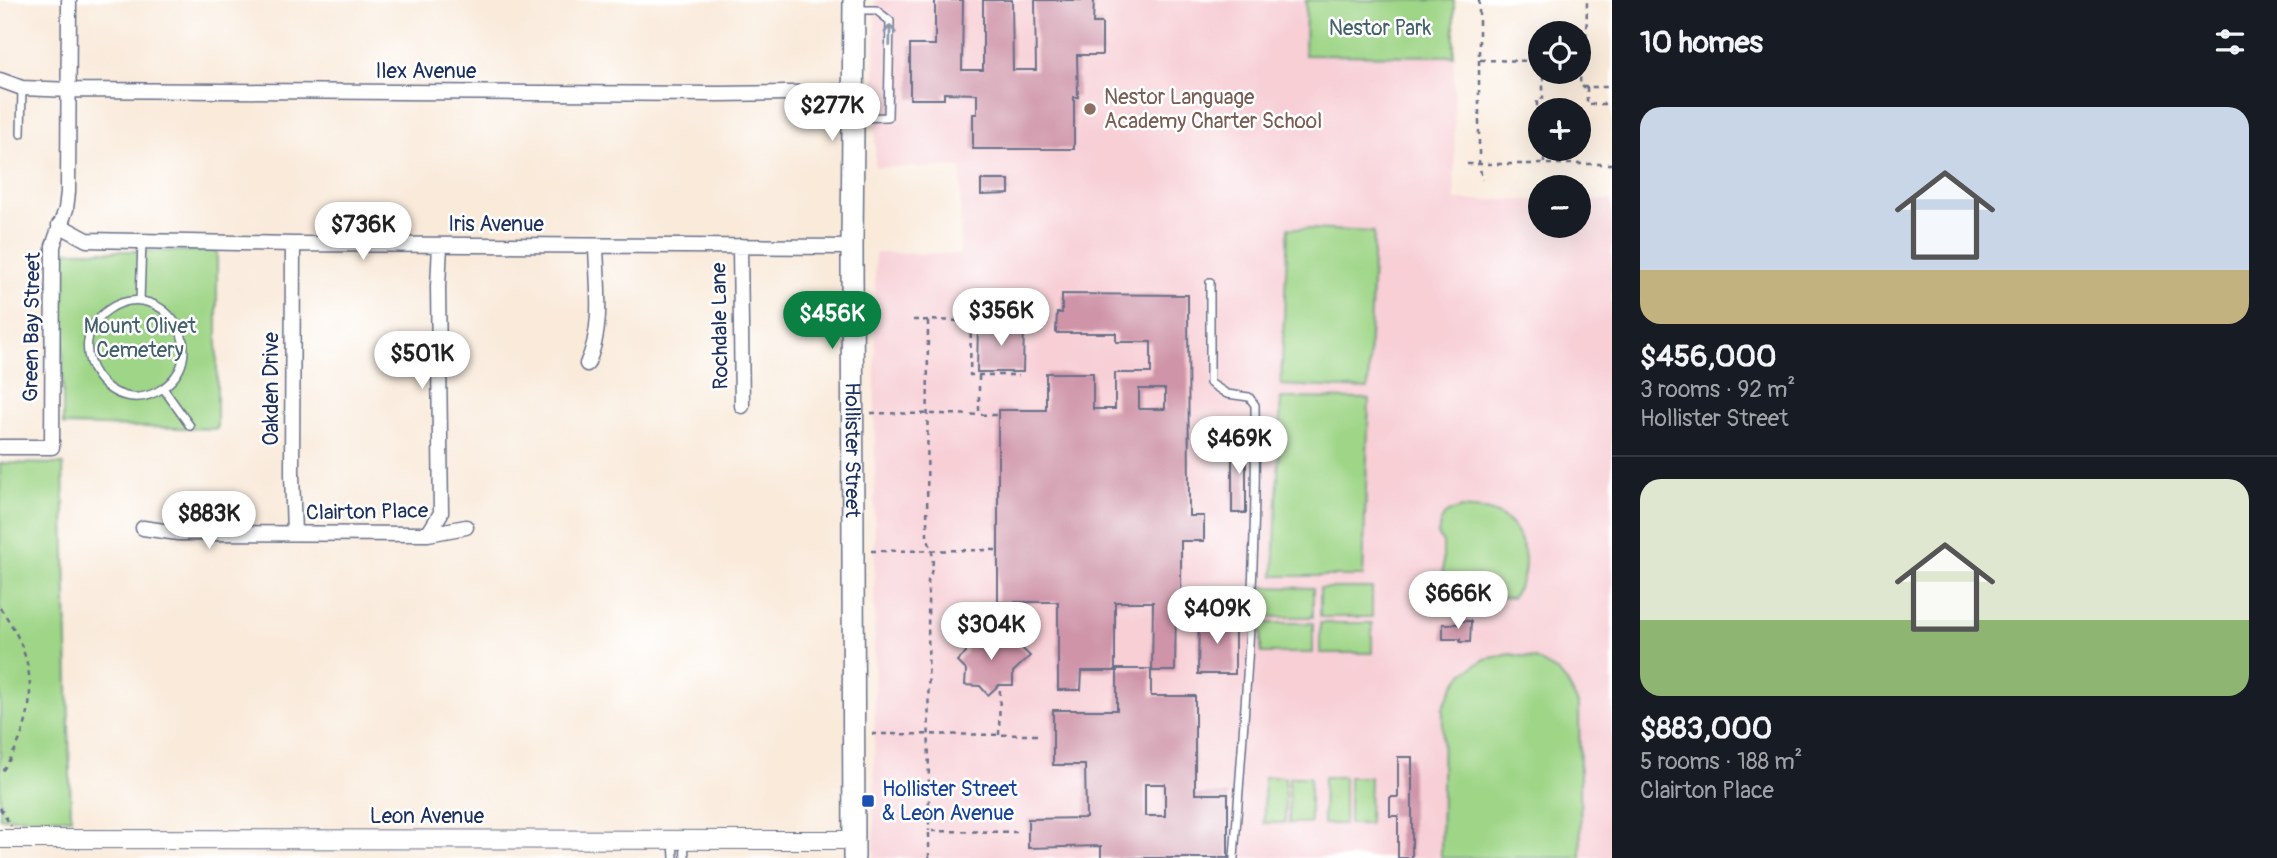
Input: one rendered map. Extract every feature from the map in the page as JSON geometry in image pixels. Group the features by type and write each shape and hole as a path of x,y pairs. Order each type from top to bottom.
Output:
{"main road":[{"name":"Hollister Street","path":"854,5 854,849"}],"street":[{"name":"Green Bay Street","path":"0,447 52,447 54,246 66,209 68,192 69,0"},
{"name":"Ilex Avenue","path":"0,80 22,88 69,90 708,94 854,92"},
{"name":"Iris Avenue","path":"59,225 87,240 293,244 852,247"},
{"name":"Oakden Drive","path":"293,244 294,533"},
{"path":"428,534 440,513 440,245"},
{"path":"587,364 596,336 598,317 596,246"},
{"name":"Rochdale Lane","path":"740,246 742,406"},
{"name":"Clairton Place","path":"143,528 178,534 428,534 466,527"},
{"name":"Leon Avenue","path":"0,839 679,839 854,849"}],"lane":[{"path":"853,118 888,117 890,21 876,10 854,5"},
{"path":"21,134 22,88"},
{"path":"140,301 142,241"},
{"path":"1210,282 1210,383 1227,394 1249,397 1255,405 1257,497 1249,657 1234,858"},
{"path":"140,301 159,307 180,328 184,348 180,368 163,388 142,397 122,395 104,385 92,369 88,340 91,330 103,314 120,303 140,301"},
{"path":"163,388 190,426"},
{"path":"674,858 679,839"},
{"path":"679,839 685,858"}],"path":[{"path":"1479,0 1482,180"},
{"path":"1587,0 1587,21"},
{"path":"1479,60 1528,61"},
{"path":"1580,84 1587,87 1612,87"},
{"path":"1587,87 1587,104 1612,104"},
{"path":"1467,164 1612,164"},
{"path":"913,320 971,321 970,375 1019,375"},
{"path":"928,321 927,538 933,550 933,570 928,581 929,858"},
{"path":"979,375 979,415"},
{"path":"871,413 998,415"},
{"path":"871,551 997,551"},
{"path":"0,608 25,654 30,686 24,730 17,748 0,774"},
{"path":"999,735 1000,685"},
{"path":"872,734 1042,735"},
{"path":"929,831 1019,832"}],"shaded area":[{"path":"875,0 1306,0 1305,55 1454,56 1455,200 1528,200 1528,238 1591,238 1591,200 1612,200 1612,858 874,858 875,253 960,254 961,168 875,167"}],"green space":[{"name":"Nestor Park","path":"1306,0 1454,0 1454,56 1305,55"},
{"path":"1288,228 1374,232 1368,389 1281,385"},
{"name":"Mount Olivet Cemetery","path":"63,251 217,251 217,429 63,425"},
{"path":"1281,398 1369,399 1363,576 1274,576"},
{"path":"0,463 63,464 71,818 0,818"},
{"path":"1461,508 1495,513 1517,532 1525,556 1525,565 1522,580 1512,598 1495,597 1492,592 1444,597 1438,589 1439,581 1443,578 1443,543 1438,534 1441,523 1446,514"},
{"path":"1261,587 1313,588 1313,617 1261,617"},
{"path":"1320,588 1372,588 1372,617 1320,617"},
{"path":"1261,623 1313,623 1313,653 1261,653"},
{"path":"1320,623 1372,623 1372,653 1320,653"},
{"path":"1511,654 1535,659 1558,672 1567,682 1579,706 1581,858 1441,858 1443,707 1455,683 1464,673 1485,659"},
{"path":"1264,777 1285,777 1285,823 1264,823"},
{"path":"1289,777 1310,777 1310,823 1289,823"},
{"path":"1324,777 1344,777 1344,824 1323,824"},
{"path":"1349,777 1370,777 1369,824 1349,824"}],"building":[{"path":"935,0 963,0 962,70 983,70 983,0 1012,0 1013,70 1036,70 1035,0 1094,0 1093,23 1102,23 1102,55 1077,55 1078,97 1074,97 1074,149 973,149 973,114 977,114 977,94 944,93 944,99 910,99 910,45 935,45"},
{"path":"981,180 1009,180 1009,194 981,195"},
{"path":"1062,294 1188,295 1189,516 1204,516 1204,541 1181,541 1181,602 1176,602 1175,671 1152,671 1153,602 1115,602 1115,671 1082,671 1081,690 1058,690 1058,602 998,602 998,410 1046,410 1046,373 1093,373 1093,409 1115,409 1115,373 1151,373 1151,342 1116,342 1116,333 1056,333 1057,313 1062,313","holes":["1139,389 1165,389 1165,409 1139,409"]},
{"path":"978,324 1024,324 1023,372 977,372"},
{"path":"1232,440 1246,440 1246,513 1232,513"},
{"path":"1199,618 1235,618 1235,674 1198,674"},
{"path":"1460,621 1471,621 1470,642 1443,639 1443,624 1460,624"},
{"path":"989,631 1002,644 1010,637 1030,656 1013,672 1013,685 999,685 988,695 980,686 965,685 966,670 957,661 966,653 966,639 982,639"},
{"path":"1117,669 1151,669 1151,696 1195,696 1195,794 1228,794 1228,858 1101,858 1101,846 1028,848 1028,819 1086,818 1085,765 1053,765 1053,710 1117,710","holes":["1145,784 1165,784 1165,816 1145,816"]},
{"path":"1398,757 1412,757 1412,858 1398,858 1398,816 1390,816 1390,797 1398,797"}],"place":[{"name":"Nestor Language Academy Charter School","path":"1090,109"},
{"name":"Hollister Street & Leon Avenue","path":"868,801"}]}
